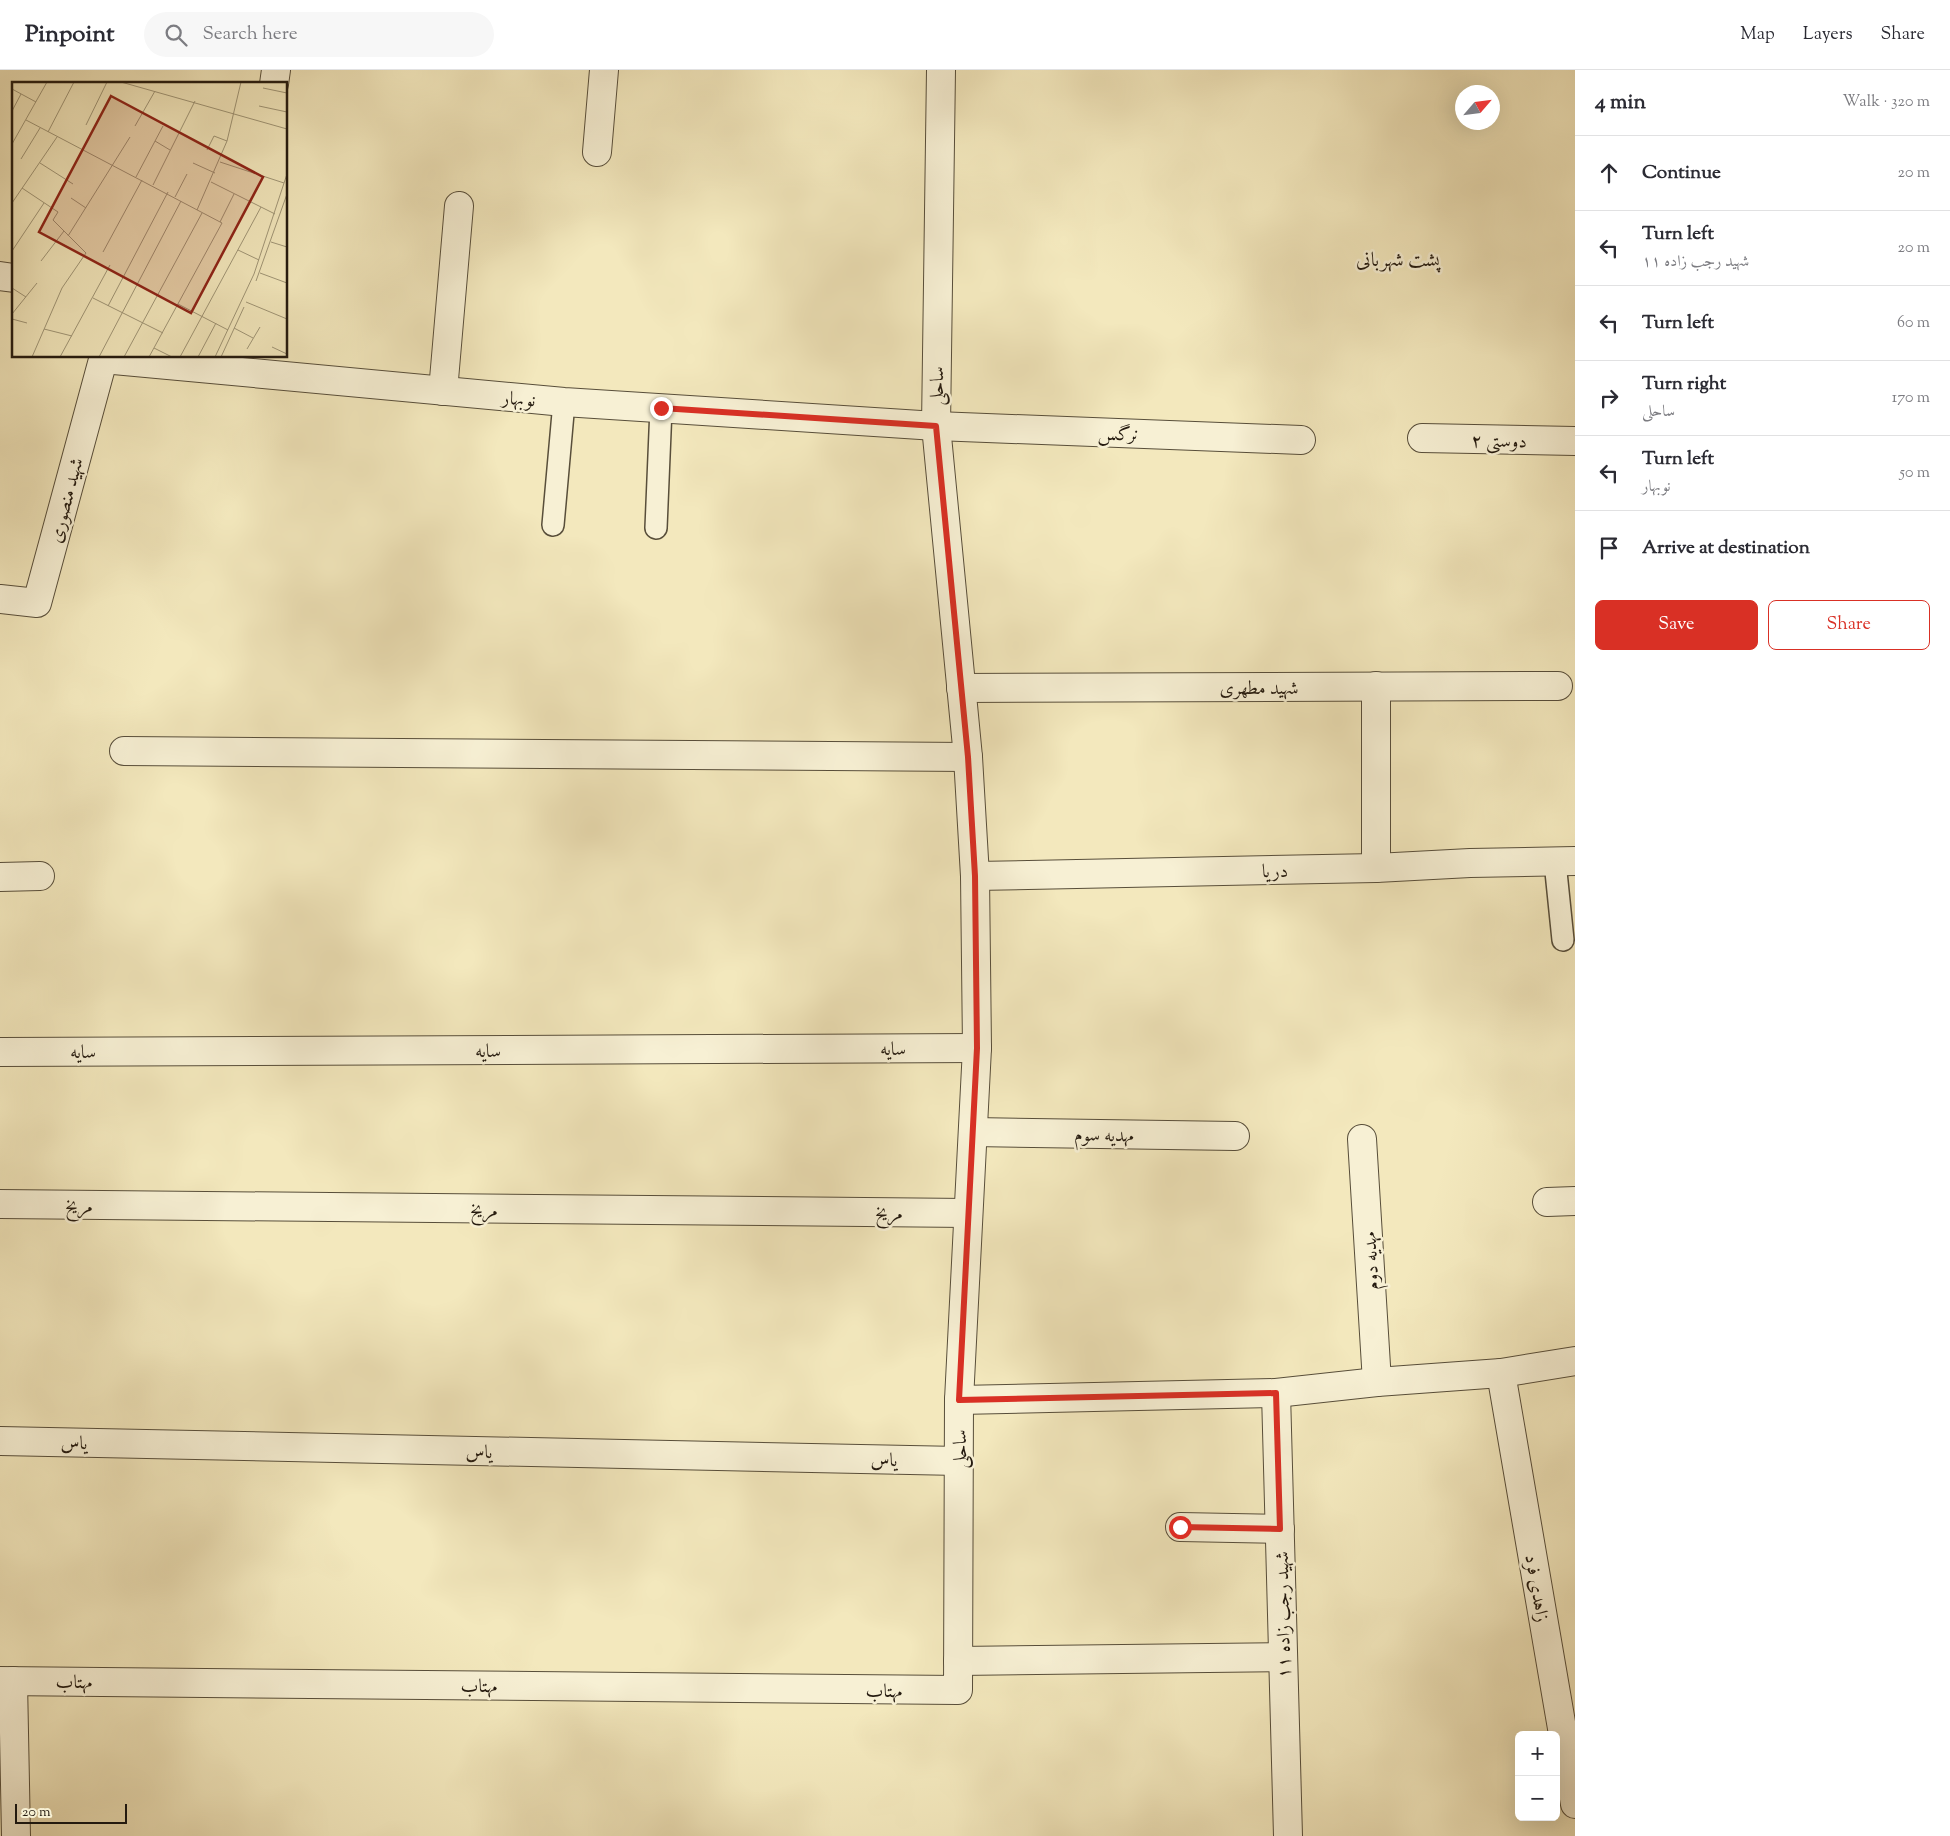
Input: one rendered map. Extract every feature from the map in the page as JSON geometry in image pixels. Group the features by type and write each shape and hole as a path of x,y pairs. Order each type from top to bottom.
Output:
{"street":[{"path":"597,152 604,70"},
{"name":"ساحلی","path":"941,70 936,426 968,757 975,876 977,1048 959,1400 958,1690"},
{"path":"443,391 459,206"},
{"name":"نوبهار","path":"104,358 564,402 936,426"},
{"name":"شهید منصوری","path":"0,599 37,603 104,358"},
{"name":"نرگس","path":"936,426 1301,440"},
{"name":"دوستی ۲","path":"1422,438 1575,441"},
{"path":"1376,686 1376,868"},
{"name":"شهید مطهری","path":"961,688 1558,686"},
{"path":"124,751 968,757"},
{"name":"دریا","path":"975,876 1376,868 1565,861"},
{"path":"0,877 40,876"},
{"name":"سایه","path":"0,1052 977,1048"},
{"name":"مهدیه سوم","path":"973,1132 1235,1136"},
{"name":"مهدیه دوم","path":"1362,1139 1377,1382"},
{"path":"1547,1202 1575,1201"},
{"name":"مریخ","path":"0,1204 968,1213"},
{"path":"959,1400 1276,1393 1377,1382 1501,1373 1575,1361"},
{"name":"زاهدی فرد","path":"1501,1373 1575,1804"},
{"name":"شهید رجب زاده ۱۱","path":"1276,1393 1288,1836"},
{"name":"یاس","path":"0,1441 958,1461"},
{"path":"1180,1527 1280,1529"},
{"path":"958,1661 1283,1657"},
{"path":"6,1681 16,1836"},
{"name":"مهتاب","path":"6,1681 958,1690"}],"lane":[{"path":"554,525 564,402"},
{"path":"656,528 661,408"},
{"path":"1563,940 1565,861"}],"district":[{"name":"پشت شهربانی","path":"1398,259"}],"route":[{"path":"661,408 936,426 968,757 975,876 977,1048 959,1400 1276,1393 1280,1529 1180,1527"}]}
